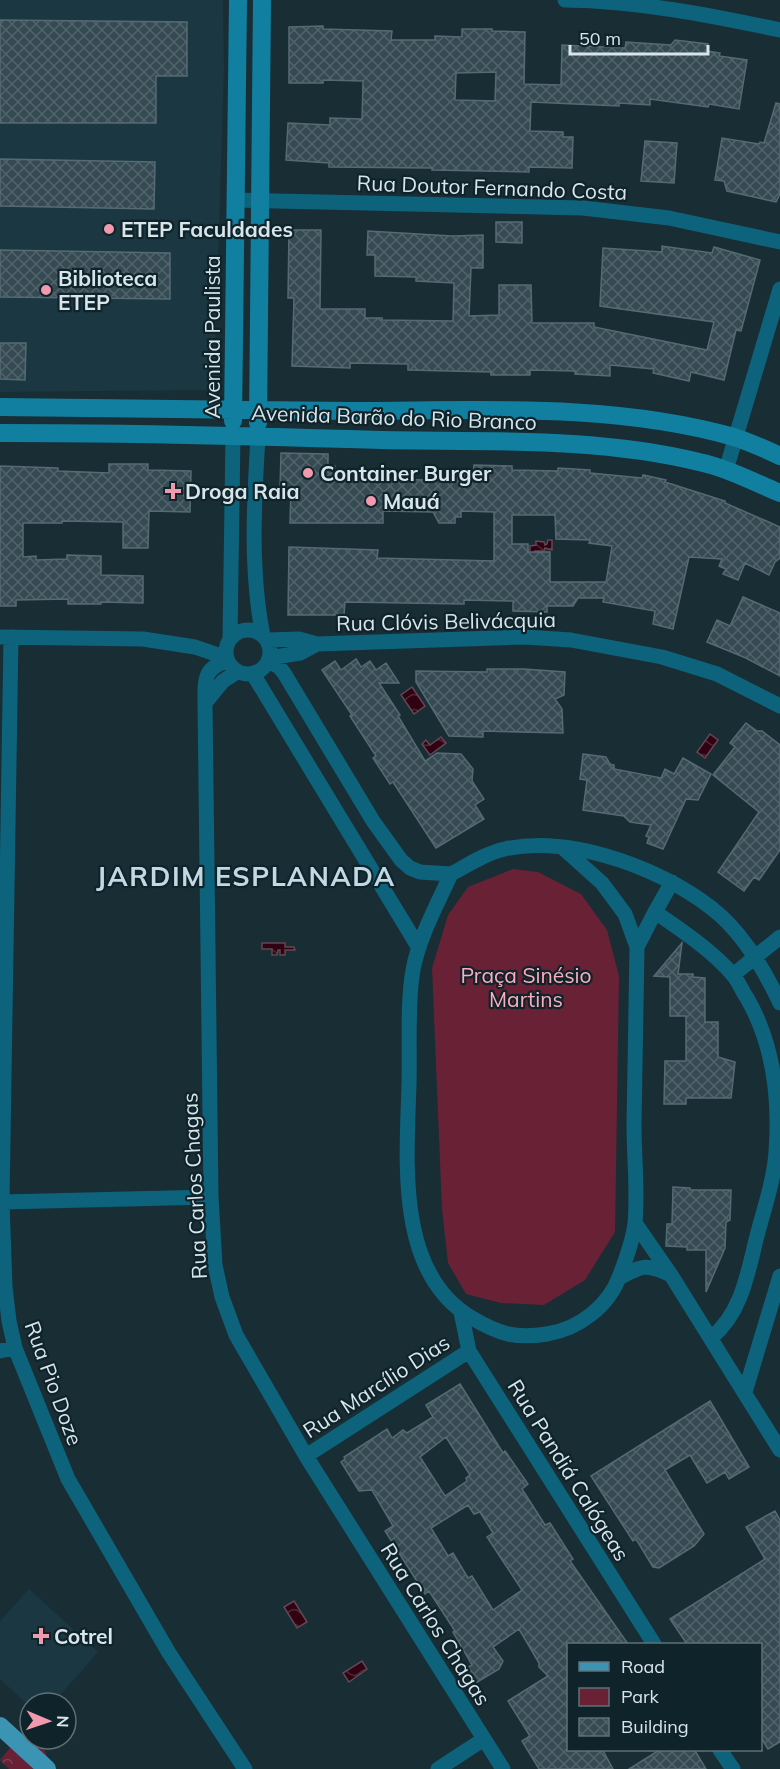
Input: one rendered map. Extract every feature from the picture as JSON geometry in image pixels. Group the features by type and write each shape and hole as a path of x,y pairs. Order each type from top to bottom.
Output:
{"main road":[{"name":"Avenida Paulista","path":"233,435 238,0"},
{"path":"258,437 262,0"},
{"name":"Avenida Barão do Rio Branco","path":"0,407 259,411 546,411 662,422 736,438 780,456"},
{"name":"Avenida Barão do Rio Branco","path":"0,433 233,435 592,445 669,455 701,462 780,493"},
{"path":"0,1726 47,1769"}],"street":[{"path":"565,0 591,0 694,12 780,30"},
{"name":"Rua Doutor Fernando Costa","path":"235,200 583,208 669,218 780,242"},
{"path":"726,470 780,289"},
{"name":"Avenida Paulista","path":"230,639 233,435"},
{"path":"258,437 256,604 269,660 284,673 400,860 420,872 451,874 505,849 542,846 625,861 672,882 722,917 755,956 780,1002"},
{"path":"230,664 226,652 230,639 234,635 252,630 265,638"},
{"path":"6,637 161,641 195,647 230,664 244,674 259,672 269,660"},
{"name":"Rua Pio Doze","path":"6,637 2,1202 5,1287 9,1321 8,1349 68,1479 170,1653 245,1769"},
{"name":"Rua Clóvis Belivácquia","path":"265,638 299,639 317,644 525,637 571,640 662,657 717,674 780,706"},
{"name":"Rua Clóvis Belivácquia","path":"269,660 300,653 317,644"},
{"name":"Rua Carlos Chagas","path":"230,664 218,664 210,671 205,684 204,703 211,1197 215,1265 222,1297 236,1335 306,1456 503,1769"},
{"path":"253,674 419,948"},
{"path":"451,874 419,948 413,971 408,1196 416,1239 426,1266 440,1292 461,1312 492,1330 512,1336 523,1337 558,1332 588,1317 599,1308 619,1278 635,1223 637,947 625,914 602,883 563,848"},
{"path":"637,947 672,882"},
{"path":"655,912 698,943 733,975 763,1030 772,1058 776,1086 776,1152 766,1200 739,1301 723,1328 711,1338"},
{"path":"733,975 780,937"},
{"path":"2,1202 211,1197"},
{"path":"635,1223 671,1275 780,1449"},
{"path":"619,1278 645,1266 652,1266 671,1275"},
{"path":"745,1392 780,1276"},
{"name":"Rua Pandiá Calógeas","path":"461,1312 469,1351 653,1643"},
{"name":"Rua Marcílio Dias","path":"306,1456 469,1351"},
{"path":"438,1769 484,1738"},
{"path":"721,1751 733,1769"}],"shaded area":[{"name":"ETEP Faculdades","path":"0,0 223,0 224,68 214,390 0,392"},
{"name":"Cotrel","path":"29,1589 98,1652 64,1691 18,1691 18,1696 0,1679 0,1621"}],"green space":[{"name":"Praça Sinésio Martins","path":"513,869 538,872 581,894 607,930 619,976 615,1232 585,1280 544,1305 501,1303 466,1294 448,1263 442,1209 432,968 448,915 468,887"},
{"path":"18,1738 18,1751 45,1751 48,1758 48,1769 9,1769 0,1760"}],"water":[{"path":"548,540 552,540 552,550 545,548 544,551 535,551 535,553 525,552 530,550 530,546 536,545 536,541 544,542 545,545"},
{"path":"412,687 425,706 414,714 401,695"},
{"path":"710,734 718,740 705,758 697,752"},
{"path":"441,737 446,743 430,755 422,744 426,740 430,745"},
{"path":"262,943 285,943 285,947 294,947 295,950 285,950 285,955 280,955 280,950 278,950 277,955 272,955 272,949 262,949"},
{"path":"294,1601 307,1622 297,1628 284,1607"},
{"path":"362,1661 367,1669 349,1682 343,1673"}],"building":[{"path":"0,20 187,22 187,76 156,76 156,123 0,123"},
{"path":"323,26 323,29 392,31 391,40 435,40 435,36 462,37 462,29 525,32 524,84 561,85 562,45 625,48 626,42 671,45 675,40 708,44 707,51 720,53 719,56 747,60 739,109 650,99 650,105 619,103 619,106 531,102 530,131 563,132 563,137 573,137 572,168 529,167 529,172 329,167 329,163 286,160 288,123 330,125 330,118 362,119 363,81 323,80 323,83 289,83 289,27","holes":["496,72 495,101 455,100 456,73"]},
{"path":"776,103 780,104 780,194 776,202 727,191 724,181 715,180 722,138 764,143"},
{"path":"645,141 677,143 674,183 641,181"},
{"path":"0,159 155,162 154,209 0,206"},
{"path":"496,222 522,222 522,243 496,242"},
{"path":"289,230 321,230 320,309 365,309 365,318 382,318 382,320 453,321 454,283 416,281 416,277 375,276 375,255 367,255 368,231 452,236 483,235 483,268 471,268 469,316 499,315 499,285 531,285 532,323 594,323 594,327 707,350 714,322 600,306 603,248 662,252 662,246 712,253 714,247 760,260 741,331 736,330 724,380 691,372 689,381 653,373 654,369 610,365 610,376 575,374 575,371 530,370 530,375 491,375 491,372 408,370 408,364 350,363 350,368 292,366 294,298 288,298"},
{"path":"0,250 170,253 170,299 0,297"},
{"path":"0,343 26,343 25,380 0,379"},
{"path":"281,453 328,454 328,466 335,466 335,479 437,480 442,472 473,474 474,465 512,466 512,470 558,471 558,468 590,470 590,473 642,478 643,475 666,480 665,482 725,501 725,503 780,527 780,558 775,562 769,575 745,563 738,580 723,574 726,569 719,566 722,559 689,557 673,629 653,624 655,611 603,602 604,598 578,598 573,606 547,606 547,612 513,611 513,601 464,600 464,604 345,602 344,615 288,615 289,547 378,550 377,558 494,561 494,512 461,511 461,517 455,517 455,523 439,523 433,512 383,511 383,523 290,523 291,489 280,489","holes":["512,515 555,515 556,539 590,540 589,543 612,546 606,582 550,582 550,552 528,552 528,544 512,544"]},
{"path":"109,464 148,464 148,470 191,471 190,512 149,511 148,548 123,548 123,522 23,523 23,557 36,556 36,560 67,559 67,555 101,556 101,575 143,576 143,603 68,604 68,599 16,600 16,606 0,606 0,466 109,473"},
{"path":"743,597 780,613 780,676 746,658 707,642 717,620 730,626"},
{"path":"356,659 361,667 370,661 376,670 386,663 399,683 379,683 400,715 398,716 425,761 437,753 461,754 473,769 472,781 484,799 475,805 484,819 436,848 393,782 390,784 373,758 376,756 322,670 335,661 341,670"},
{"path":"487,669 565,672 564,695 555,699 562,709 563,733 483,731 483,737 449,736 416,682 416,671 487,672"},
{"path":"746,723 757,731 762,731 780,745 780,850 759,880 754,877 744,891 718,872 759,812 713,775 735,747 730,743"},
{"path":"583,754 606,757 610,764 614,765 614,769 661,778 665,769 674,774 683,758 711,774 698,800 686,799 663,849 647,843 649,837 646,836 651,825 630,822 624,816 583,810 587,780 580,779"},
{"path":"682,943 678,974 693,974 693,977 705,978 705,1022 718,1022 718,1057 735,1062 731,1098 686,1098 686,1104 664,1104 665,1061 686,1061 686,1016 670,1016 670,977 654,976"},
{"path":"673,1187 690,1188 690,1190 731,1190 730,1220 726,1222 725,1248 706,1292 706,1250 687,1250 687,1247 666,1246 667,1224 672,1224"},
{"path":"460,1384 503,1453 505,1451 528,1484 522,1489 545,1525 550,1523 573,1559 570,1561 627,1643 567,1643 567,1751 603,1751 613,1769 539,1769 522,1741 530,1736 508,1701 548,1676 539,1667 539,1663 519,1629 493,1647 503,1661 499,1669 474,1684 465,1669 472,1665 453,1632 455,1631 429,1591 425,1594 385,1531 393,1526 372,1490 359,1491 341,1462 345,1459 344,1457 387,1429 392,1438 403,1430 407,1433 433,1417 426,1405","holes":["446,1437 470,1475 466,1478 467,1481 445,1496 420,1457","468,1505 474,1514 480,1512 493,1533 487,1537 522,1590 493,1610 472,1576 468,1578 453,1553 448,1556 431,1528"]},
{"path":"710,1401 749,1467 729,1479 725,1472 707,1483 690,1455 665,1470 704,1534 694,1546 659,1568 653,1567 636,1539 633,1541 591,1476"},
{"path":"775,1511 780,1520 780,1742 768,1749 762,1739 762,1643 686,1643 670,1619 765,1559 746,1527"},
{"path":"658,1751 695,1751 706,1769 629,1769"}],"place":[{"name":"ETEP Faculdades","path":"109,229"},
{"name":"Biblioteca ETEP","path":"46,290"},
{"name":"Container Burger","path":"308,473"},
{"name":"Droga Raia","path":"173,491"},
{"name":"Mauá","path":"371,501"},
{"name":"Cotrel","path":"41,1636"}],"district":[{"name":"JARDIM ESPLANADA","path":"246,876"}]}
